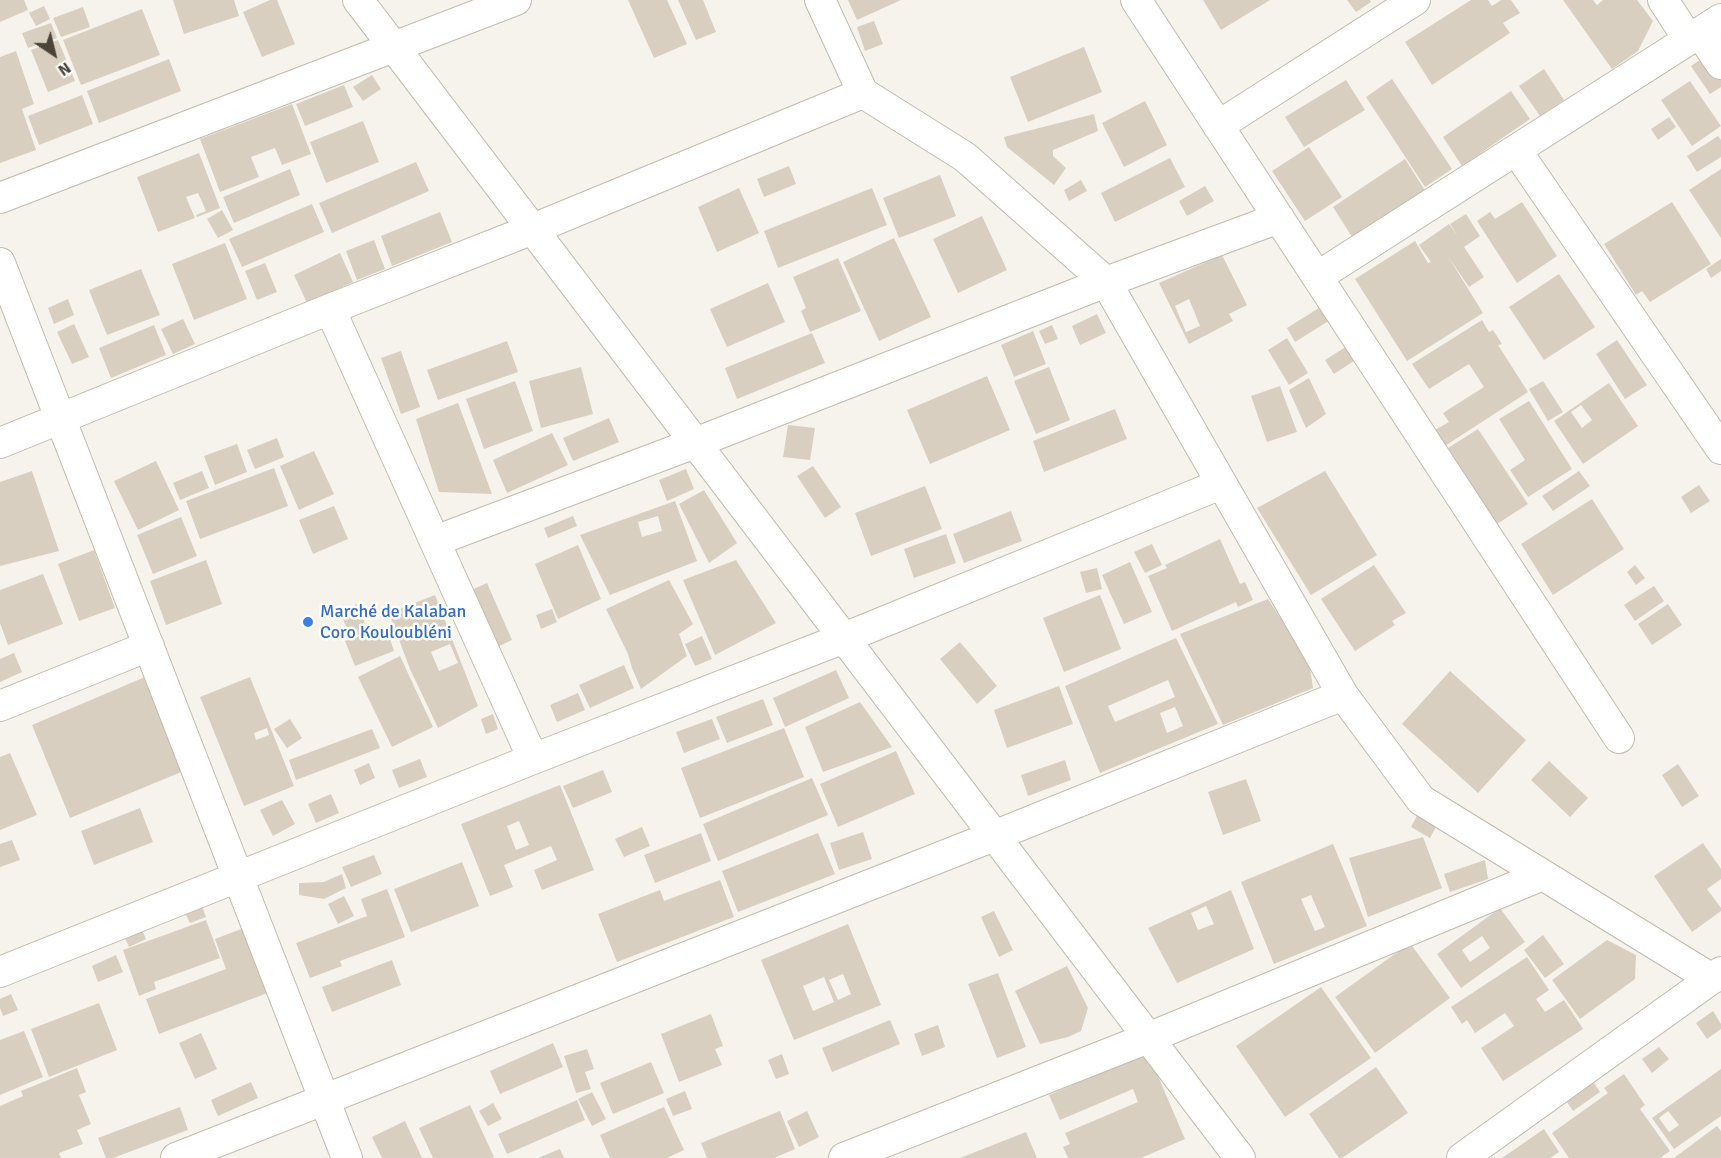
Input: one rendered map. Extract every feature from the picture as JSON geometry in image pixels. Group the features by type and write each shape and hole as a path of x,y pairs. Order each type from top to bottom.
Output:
{"street":[{"path":"358,0 1240,1158"},
{"path":"0,198 516,0"},
{"path":"820,0 863,93 965,157 1106,282 1343,695 1421,800 1543,875 1717,976 1462,1158"},
{"path":"1136,0 1619,738"},
{"path":"1218,126 1415,0"},
{"path":"1663,0 1703,31 1721,64"},
{"path":"1317,277 1703,31"},
{"path":"0,443 533,229 863,93"},
{"path":"1516,150 1721,449"},
{"path":"435,541 695,443 1106,282 1279,218"},
{"path":"0,263 347,1158"},
{"path":"330,309 533,759"},
{"path":"0,972 533,759 844,638 1221,484"},
{"path":"0,706 149,646"},
{"path":"176,1158 994,836 1343,695"},
{"path":"844,1158 1148,1038 1543,875"}],"building":[{"path":"0,0 24,0 28,10 0,22"},
{"path":"173,0 234,0 239,16 184,34"},
{"path":"270,0 277,0 295,44 262,57 243,12"},
{"path":"628,0 667,0 687,44 654,58"},
{"path":"678,0 703,0 716,32 696,40"},
{"path":"848,0 901,0 857,20"},
{"path":"1203,0 1270,0 1221,30"},
{"path":"1347,0 1370,0 1371,2 1356,12"},
{"path":"1471,0 1488,0 1492,6 1501,0 1511,0 1520,13 1503,23 1510,33 1432,85 1405,42"},
{"path":"1563,0 1593,0 1597,5 1603,0 1637,0 1653,21 1638,51 1612,69"},
{"path":"44,6 50,19 36,26 29,13"},
{"path":"83,7 90,27 61,37 53,18"},
{"path":"142,9 160,55 81,85 63,40"},
{"path":"874,21 883,44 865,51 857,27"},
{"path":"51,23 57,38 28,48 22,33"},
{"path":"58,40 75,81 48,92 31,50"},
{"path":"1084,47 1102,92 1028,122 1010,77"},
{"path":"16,51 34,104 22,109 36,150 0,163 0,57"},
{"path":"1707,55 1721,76 1721,87 1710,94 1691,66"},
{"path":"169,59 181,91 99,123 87,91"},
{"path":"1544,69 1564,100 1540,116 1519,86"},
{"path":"372,75 381,89 363,101 353,87"},
{"path":"1392,79 1452,169 1425,187 1366,97"},
{"path":"1346,80 1365,110 1304,147 1285,117"},
{"path":"1690,81 1721,126 1692,146 1661,100"},
{"path":"344,85 353,107 305,126 296,104"},
{"path":"1511,91 1530,119 1462,166 1443,137"},
{"path":"82,95 93,124 39,145 28,116"},
{"path":"1145,101 1167,145 1124,167 1102,123"},
{"path":"292,104 311,154 282,165 275,148 251,157 259,177 220,192 200,139"},
{"path":"1094,114 1098,131 1053,150 1053,156 1066,168 1054,185 1007,147 1004,137"},
{"path":"1669,117 1676,127 1658,140 1651,129"},
{"path":"363,121 379,162 326,183 310,142"},
{"path":"1718,136 1721,140 1721,157 1697,172 1687,156"},
{"path":"1309,147 1342,197 1305,221 1272,171"},
{"path":"199,153 220,208 197,217 196,215 206,211 198,193 186,197 195,218 158,232 137,177"},
{"path":"1170,158 1185,187 1115,222 1101,193"},
{"path":"1405,159 1426,192 1354,240 1333,207"},
{"path":"416,162 429,191 332,233 319,203"},
{"path":"789,166 796,184 764,197 757,179"},
{"path":"290,169 300,195 234,223 223,197"},
{"path":"1721,169 1721,238 1689,190"},
{"path":"940,175 956,216 899,238 883,198"},
{"path":"1081,180 1087,191 1069,201 1064,190"},
{"path":"1205,186 1214,201 1187,216 1179,201"},
{"path":"739,188 759,233 717,252 698,207"},
{"path":"872,188 887,225 778,268 764,231"},
{"path":"1522,202 1557,256 1517,283 1477,221 1490,212 1495,219"},
{"path":"1672,202 1711,264 1650,302 1642,291 1636,295 1604,244"},
{"path":"312,204 324,232 242,267 229,239"},
{"path":"222,210 233,230 218,238 207,219"},
{"path":"440,212 452,242 392,266 381,236"},
{"path":"1466,214 1480,236 1464,247 1484,277 1469,287 1449,258 1483,313 1407,361 1355,279 1415,241 1428,263 1431,262 1419,245 1449,224 1458,236 1450,224"},
{"path":"982,216 1007,270 958,293 933,239"},
{"path":"894,238 931,317 879,341 843,262"},
{"path":"374,240 385,269 357,280 346,251"},
{"path":"225,243 247,299 194,320 172,264"},
{"path":"340,253 353,282 307,303 294,275"},
{"path":"1222,255 1247,305 1229,314 1233,321 1189,344 1159,283","holes":["1189,299 1200,326 1186,332 1175,306"]},
{"path":"838,258 861,311 810,332 801,311 806,308 793,277"},
{"path":"1721,259 1721,271 1711,278 1706,269"},
{"path":"265,263 277,292 257,300 245,271"},
{"path":"141,269 160,315 107,335 89,290"},
{"path":"1559,274 1595,327 1544,360 1509,307"},
{"path":"768,283 785,322 727,347 710,309"},
{"path":"68,299 74,315 54,324 48,308"},
{"path":"1330,301 1338,315 1295,342 1287,328"},
{"path":"1097,314 1106,333 1080,345 1072,326"},
{"path":"183,319 195,344 173,354 161,329"},
{"path":"1482,320 1489,332 1493,330 1502,344 1498,345 1528,392 1445,446 1435,430 1449,422 1443,413 1484,387 1469,364 1429,389 1412,364"},
{"path":"74,324 89,357 72,364 57,332"},
{"path":"154,325 166,355 111,378 99,348"},
{"path":"1052,325 1058,339 1045,344 1039,331"},
{"path":"1033,331 1046,364 1014,377 1001,345"},
{"path":"812,333 825,363 737,399 725,368"},
{"path":"1287,338 1308,373 1289,385 1268,350"},
{"path":"1617,340 1647,385 1625,399 1596,354"},
{"path":"507,341 518,372 438,400 427,370"},
{"path":"1352,343 1360,357 1334,374 1325,360"},
{"path":"401,351 420,407 401,414 381,358"},
{"path":"581,367 593,414 541,428 529,381"},
{"path":"1049,367 1070,420 1036,434 1014,381"},
{"path":"987,376 1010,430 930,464 907,410"},
{"path":"1309,378 1326,414 1306,428 1289,390"},
{"path":"515,381 533,431 484,449 466,399"},
{"path":"1543,381 1563,412 1548,421 1529,389"},
{"path":"1609,383 1638,426 1583,464 1554,421","holes":["1581,405 1592,420 1582,428 1571,412"]},
{"path":"1280,386 1297,432 1267,442 1251,396"},
{"path":"1529,401 1572,469 1528,497 1510,470 1525,460 1499,419"},
{"path":"458,403 492,494 439,492 416,419"},
{"path":"1115,409 1127,439 1044,472 1033,441"},
{"path":"609,418 619,442 573,461 563,438"},
{"path":"788,425 815,428 810,460 783,457"},
{"path":"1478,429 1528,504 1497,524 1448,448"},
{"path":"552,433 568,465 507,493 493,460"},
{"path":"277,438 284,457 255,469 247,450"},
{"path":"237,444 247,472 215,485 204,456"},
{"path":"314,451 334,494 299,510 280,466"},
{"path":"156,461 179,510 138,530 114,481"},
{"path":"813,466 841,507 825,518 797,476"},
{"path":"274,468 288,506 200,539 186,501"},
{"path":"686,469 694,489 667,501 659,480"},
{"path":"32,471 59,551 0,566 0,482"},
{"path":"202,471 209,488 180,500 173,483"},
{"path":"1325,471 1377,555 1311,595 1257,508"},
{"path":"1579,471 1590,486 1553,511 1542,496"},
{"path":"1699,485 1710,501 1691,513 1681,497"},
{"path":"925,486 942,529 871,556 855,513"},
{"path":"704,490 737,543 709,563 679,504"},
{"path":"1592,499 1624,549 1553,595 1521,544"},
{"path":"675,501 697,561 610,595 580,535","holes":["658,516 662,531 642,537 638,522"]},
{"path":"334,506 348,539 313,554 299,520"},
{"path":"1011,511 1022,541 964,563 953,534"},
{"path":"573,516 577,526 548,538 544,528"},
{"path":"181,517 197,556 153,574 137,535"},
{"path":"946,534 956,563 914,578 904,549"},
{"path":"1220,539 1240,584 1245,582 1253,600 1238,607 1236,602 1172,631 1148,576 1167,568 1165,565"},
{"path":"1152,544 1162,565 1145,573 1134,552"},
{"path":"578,545 601,599 558,619 535,564"},
{"path":"94,550 115,608 79,621 58,564"},
{"path":"206,560 222,604 166,625 150,581"},
{"path":"736,560 776,623 715,655 683,580"},
{"path":"1130,562 1152,612 1124,624 1102,575"},
{"path":"1374,565 1406,613 1392,621 1395,625 1355,651 1321,599"},
{"path":"1635,565 1645,578 1636,585 1627,572"},
{"path":"1097,568 1102,589 1086,593 1080,572"},
{"path":"43,574 63,624 8,645 0,623 0,590"},
{"path":"669,580 693,624 679,634 687,656 641,689 628,654 606,609"},
{"path":"487,583 512,640 493,649 469,591"},
{"path":"1654,586 1664,601 1635,621 1624,605"},
{"path":"435,595 478,706 438,728 410,669 389,613","holes":["450,644 458,663 439,671 431,652"]},
{"path":"1100,595 1121,649 1064,672 1043,618"},
{"path":"1268,599 1309,662 1313,688 1223,725 1180,634"},
{"path":"357,604 368,631 351,638 340,612"},
{"path":"1668,604 1682,625 1652,645 1638,624"},
{"path":"552,609 557,622 541,629 536,615"},
{"path":"386,627 394,651 355,666 345,641"},
{"path":"702,636 712,659 695,666 685,644"},
{"path":"1176,638 1218,724 1100,773 1065,686","holes":["1168,680 1175,697 1115,722 1108,706","1175,707 1183,726 1167,733 1160,713"]},
{"path":"960,642 997,686 977,704 940,659"},
{"path":"14,653 22,672 0,682 0,659"},
{"path":"400,656 433,727 392,747 358,677"},
{"path":"624,665 634,688 590,708 579,685"},
{"path":"836,670 849,698 785,727 773,698"},
{"path":"1450,671 1526,740 1478,793 1402,724"},
{"path":"152,674 191,768 70,818 32,725"},
{"path":"250,677 294,786 244,806 200,697","holes":["267,728 269,735 256,740 254,733"]},
{"path":"1059,686 1073,724 1007,748 994,710"},
{"path":"578,693 585,710 557,722 550,705"},
{"path":"763,699 773,725 727,743 716,717"},
{"path":"860,702 892,747 823,772 805,727"},
{"path":"493,714 498,729 486,734 481,719"},
{"path":"290,719 302,738 287,748 274,729"},
{"path":"712,719 720,739 684,753 676,732"},
{"path":"784,728 804,777 700,818 681,768"},
{"path":"372,729 380,748 296,780 289,760"},
{"path":"896,751 915,794 838,827 820,784"},
{"path":"10,753 37,815 0,830 0,757"},
{"path":"420,759 427,777 399,788 392,770"},
{"path":"1065,760 1071,780 1028,796 1021,775"},
{"path":"1549,761 1588,798 1570,817 1531,780"},
{"path":"369,763 375,778 360,785 354,770"},
{"path":"1678,764 1699,796 1682,807 1662,775"},
{"path":"603,770 612,792 573,808 563,786"},
{"path":"812,778 828,815 718,861 703,824"},
{"path":"1246,779 1261,821 1223,835 1208,792"},
{"path":"560,785 594,870 542,890 534,870 557,860 551,846 504,865 513,887 490,896 461,824","holes":["519,821 529,845 516,850 507,826"]},
{"path":"331,794 339,813 316,823 308,804"},
{"path":"282,800 295,824 273,836 260,810"},
{"path":"140,808 153,842 94,865 81,831"},
{"path":"1419,812 1438,823 1430,838 1411,827"},
{"path":"642,827 650,846 624,857 615,839"},
{"path":"863,832 872,859 839,870 830,843"},
{"path":"701,833 711,861 655,883 644,855"},
{"path":"818,833 835,874 738,912 722,871"},
{"path":"1423,837 1442,888 1368,917 1349,858"},
{"path":"12,840 20,860 0,867 0,844"},
{"path":"1703,843 1721,869 1721,879 1707,889 1721,911 1692,932 1654,876"},
{"path":"1333,844 1367,926 1274,964 1241,882","holes":["1311,895 1325,927 1315,931 1301,899"]},
{"path":"374,855 382,874 351,887 342,867"},
{"path":"1485,860 1488,879 1450,892 1444,874"},
{"path":"462,862 479,906 411,932 394,889"},
{"path":"342,874 346,888 324,899 299,895 299,883 324,882"},
{"path":"720,880 734,917 617,962 598,914 660,890 664,901"},
{"path":"387,889 405,937 340,961 342,966 310,978 296,943 367,916 361,899"},
{"path":"1231,890 1254,949 1177,983 1148,928","holes":["1206,906 1214,924 1198,930 1191,913"]},
{"path":"344,896 354,916 338,924 328,904"},
{"path":"202,906 206,917 190,923 185,913"},
{"path":"1500,908 1525,942 1461,988 1437,954","holes":["1482,936 1490,948 1470,962 1462,950"]},
{"path":"994,911 1013,950 999,957 981,917"},
{"path":"206,920 220,958 154,982 156,989 139,996 123,950"},
{"path":"139,923 146,939 129,947 122,931"},
{"path":"848,924 881,1005 794,1040 761,960","holes":["843,974 851,994 838,1000 829,980","824,977 834,1002 813,1011 803,986"]},
{"path":"249,926 273,991 159,1034 146,999 226,969 215,939"},
{"path":"1543,935 1564,964 1545,978 1524,950"},
{"path":"1607,940 1636,955 1635,979 1580,1019 1552,980"},
{"path":"1410,943 1450,998 1375,1053 1335,997"},
{"path":"116,955 123,972 98,982 92,966"},
{"path":"1527,957 1549,990 1536,999 1545,1012 1564,1000 1583,1029 1503,1081 1481,1048 1514,1026 1505,1013 1475,1033 1467,1020 1462,1024 1451,1007"},
{"path":"392,960 401,985 332,1012 322,987"},
{"path":"1067,966 1088,1008 1081,1031 1040,1044 1015,991"},
{"path":"998,973 1026,1047 997,1058 968,984"},
{"path":"1321,987 1371,1058 1285,1117 1236,1046"},
{"path":"11,994 18,1010 3,1016 0,999"},
{"path":"99,1003 117,1050 49,1077 31,1029"},
{"path":"1713,1011 1721,1024 1721,1029 1707,1039 1696,1023"},
{"path":"711,1014 723,1046 715,1049 722,1065 679,1082 661,1034"},
{"path":"890,1020 900,1044 832,1072 822,1048"},
{"path":"938,1025 945,1047 922,1056 914,1034"},
{"path":"24,1031 43,1077 0,1095 0,1040"},
{"path":"201,1033 217,1069 195,1079 179,1043"},
{"path":"553,1043 563,1067 500,1094 490,1071"},
{"path":"1659,1047 1669,1059 1652,1073 1642,1059"},
{"path":"587,1049 594,1069 585,1072 591,1089 576,1093 564,1056"},
{"path":"1148,1053 1185,1139 1141,1158 1068,1158 1063,1147 1070,1144 1065,1133 1138,1102 1133,1089 1060,1120 1049,1095"},
{"path":"782,1054 789,1074 776,1079 768,1060"},
{"path":"651,1062 664,1093 613,1114 600,1083"},
{"path":"1376,1067 1408,1113 1339,1158 1309,1114"},
{"path":"77,1068 86,1092 79,1095 91,1124 77,1130 83,1144 59,1153 61,1158 0,1158 0,1106 23,1096 21,1091"},
{"path":"1721,1069 1721,1116 1674,1149 1652,1118","holes":["1668,1111 1679,1125 1669,1132 1659,1118"]},
{"path":"1624,1074 1645,1105 1640,1109 1670,1151 1660,1158 1569,1158 1552,1133 1608,1093 1604,1088"},
{"path":"1592,1080 1600,1092 1573,1111 1565,1099"},
{"path":"251,1082 258,1098 218,1116 211,1100"},
{"path":"685,1091 692,1109 673,1116 666,1099"},
{"path":"592,1092 606,1119 592,1126 578,1099"},
{"path":"577,1100 585,1120 507,1154 498,1134"},
{"path":"493,1103 502,1119 488,1126 479,1111"},
{"path":"470,1105 494,1157 433,1158 419,1128"},
{"path":"180,1107 188,1130 113,1158 106,1158 98,1138"},
{"path":"664,1107 684,1150 667,1158 610,1158 600,1135"},
{"path":"780,1111 795,1149 774,1158 707,1158 701,1143"},
{"path":"807,1111 819,1137 799,1147 787,1121"},
{"path":"405,1121 422,1158 382,1158 372,1137"},
{"path":"1717,1126 1721,1131 1721,1158 1674,1158"},
{"path":"1544,1129 1559,1152 1550,1158 1502,1158"},
{"path":"1026,1132 1037,1158 960,1158"},
{"path":"560,1149 564,1158 538,1158"}],"place":[{"name":"Marché de Kalaban Coro Kouloubléni","path":"308,622"}]}
